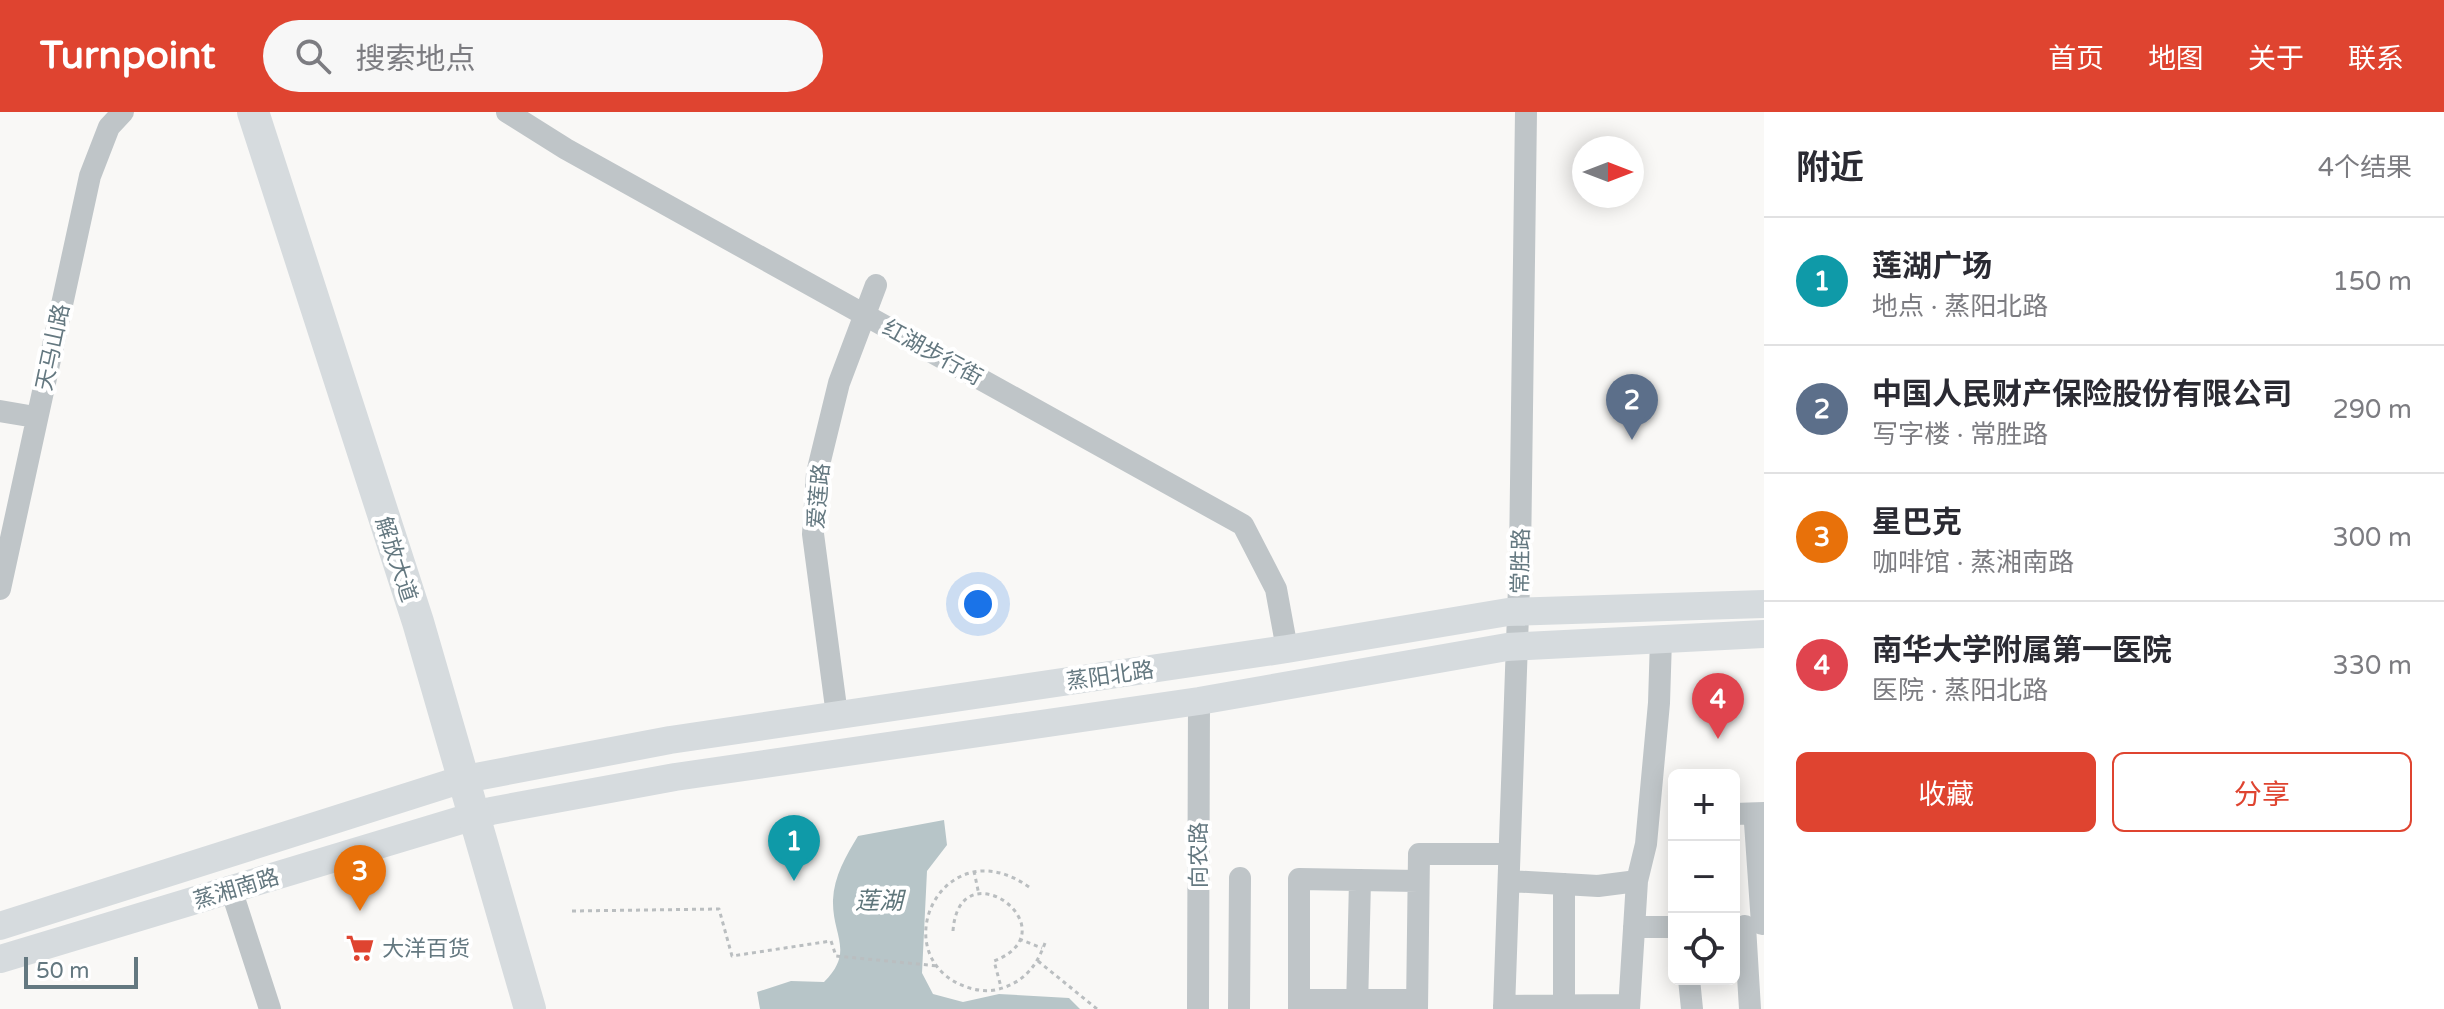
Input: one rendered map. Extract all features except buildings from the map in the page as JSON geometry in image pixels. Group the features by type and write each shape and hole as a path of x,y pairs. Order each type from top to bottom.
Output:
{"highway":[{"name":"解放大道","path":"253,112 471,778"},
{"name":"解放大道","path":"275,112 436,618 471,778 530,1009"},
{"name":"解放大道","path":"481,814 548,1009"}],"main road":[{"name":"蒸阳北路","path":"471,778 670,740 1287,649 1513,612 1764,604"},
{"name":"蒸阳北路","path":"481,814 675,777 1199,701 1512,647 1764,634"},
{"name":"蒸湘南路","path":"0,926 471,778"},
{"name":"蒸湘南路","path":"0,959 481,814"}],"street":[{"name":"天马山路","path":"0,548 81,173 106,112"},
{"name":"天马山路","path":"0,589 90,176 109,127 123,112"},
{"name":"红湖步行街","path":"507,112 566,149 1243,525 1276,589 1287,649"},
{"name":"常胜路","path":"1513,612 1515,112"},
{"name":"常胜路","path":"1501,1008 1509,881 1526,112"},
{"name":"爱莲路","path":"837,715 813,534 817,473 839,383 876,285"},
{"path":"0,411 29,416"},
{"path":"1501,1008 1629,1007 1637,881 1646,844 1661,639"},
{"name":"常胜路","path":"1501,1008 1500,854 1512,647"},
{"name":"向农路","path":"1198,1009 1199,701"},
{"path":"1740,815 1760,818 1751,925 1750,1009"},
{"path":"1418,881 1299,879 1299,1004 1417,1004 1419,854 1500,854"},
{"path":"1239,1009 1240,878"},
{"path":"1357,1004 1360,880"},
{"path":"1509,881 1598,886 1637,881"},
{"path":"1564,884 1564,1007"},
{"path":"231,889 270,1009"},
{"path":"1634,927 1668,927"},
{"path":"1690,985 1692,1009"}],"path":[{"path":"1029,887 1013,876 994,870 974,871 955,878 940,891 930,909 926,929 929,949 938,966 952,980 970,989 1002,988 1026,976 1038,961 1045,943"},
{"path":"974,871 979,895"},
{"path":"953,931 958,909 979,895 997,895 1015,907 1021,928 1019,939 1005,957 994,961 1002,988"},
{"path":"572,911 719,909 732,956 831,941 836,956 938,966"},
{"path":"1019,939 1043,949"},
{"path":"1038,961 1097,1009"}],"water":[{"name":"莲湖","path":"944,820 947,845 927,871 922,973 933,994 963,1002 999,994 1069,998 1080,1009 760,1009 757,992 791,981 824,982 833,971 840,952 834,891 841,866 858,836"}],"place":[{"name":"中国人民财产保险股份有限公司","path":"1632,440"},
{"name":"南华大学附属第一医院","path":"1718,739"},
{"name":"莲湖广场","path":"794,881"},
{"name":"星巴克","path":"360,911"},
{"name":"大洋百货","path":"360,948"}]}
